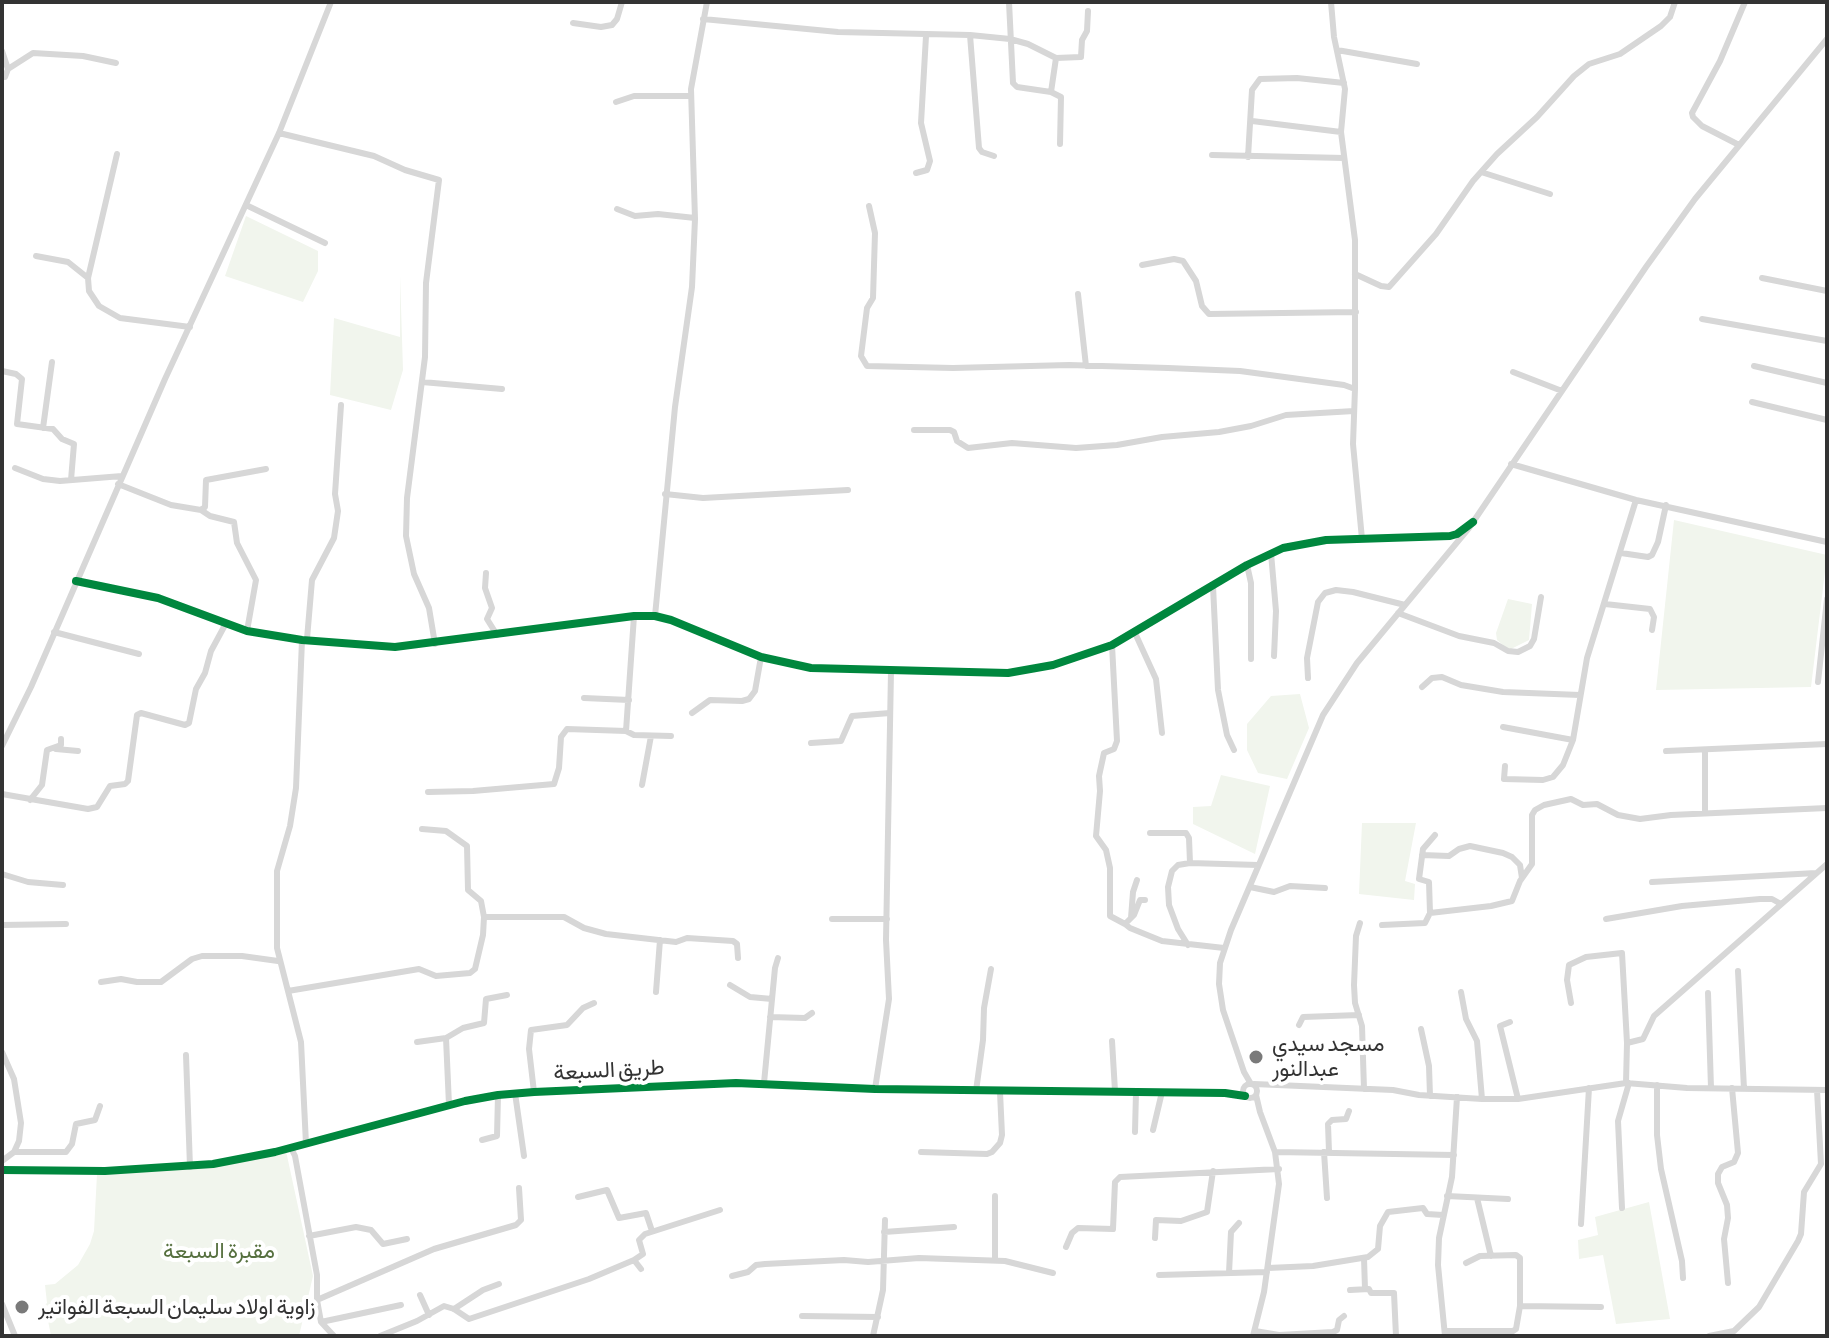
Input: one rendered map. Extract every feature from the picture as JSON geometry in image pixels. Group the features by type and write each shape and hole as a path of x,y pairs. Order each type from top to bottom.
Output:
{"street":[{"path":"2,746 279,133 331,2"},
{"path":"573,23 601,27 612,25 622,2"},
{"path":"655,616 665,494 692,287 695,218 691,96 707,2"},
{"path":"1009,2 1014,86 1051,92 1062,101 1058,132 1060,144"},
{"path":"1331,2 1344,83 1341,132 1354,226 1353,444 1362,539"},
{"path":"1355,274 1389,287 1436,234 1481,172 1582,68 1611,59 1661,26 1670,17 1675,2"},
{"path":"1739,145 1702,126 1695,121 1692,113 1720,61 1745,2"},
{"path":"703,19 838,32 1010,39 1056,58 1081,57 1088,11"},
{"path":"970,35 979,148 994,156"},
{"path":"916,173 927,170 930,161 921,123 926,36"},
{"path":"1272,1086 1251,1098 1247,1089 1223,1010 1220,963 1258,865 1323,715 1348,674 1473,522 1646,267 1739,145 1827,39"},
{"path":"1337,50 1417,64"},
{"path":"2,51 8,69"},
{"path":"2,77 8,69 33,53 83,56 116,63"},
{"path":"1051,92 1056,58"},
{"path":"1248,157 1252,90 1260,79 1297,78 1344,83"},
{"path":"616,102 634,96 691,96"},
{"path":"1252,121 1341,132"},
{"path":"279,133 387,160 396,167 439,180 426,283 425,357 407,498 406,536 411,566 429,608 435,644"},
{"path":"117,154 88,278 89,291 109,313 120,318 190,327"},
{"path":"1212,155 1344,158"},
{"path":"1481,172 1550,194"},
{"path":"246,205 325,243"},
{"path":"869,206 875,233 873,298 867,308 861,356 867,366 1086,366 1240,371 1355,389"},
{"path":"617,209 635,216 658,214 695,218"},
{"path":"36,256 68,262 88,278"},
{"path":"1142,265 1179,258 1196,281 1202,306 1209,314 1356,312"},
{"path":"1762,278 1827,291"},
{"path":"1078,294 1086,366"},
{"path":"1702,319 1827,341"},
{"path":"43,428 52,362"},
{"path":"1754,366 1827,383"},
{"path":"2,371 20,375 22,379 17,424 53,429 62,439 74,444 71,480"},
{"path":"1513,372 1562,391"},
{"path":"422,382 502,389"},
{"path":"1752,402 1827,420"},
{"path":"306,1144 301,1042 278,961 277,871 290,826 296,788 312,580 334,538 338,511 335,494 341,405"},
{"path":"914,430 950,430 957,441 968,448 1012,443 1076,448 1219,432 1286,415 1354,411"},
{"path":"1511,464 1636,500 1827,542"},
{"path":"15,468 43,479 122,476"},
{"path":"201,510 205,507 206,480 266,469"},
{"path":"118,484 171,505 201,510 210,516 234,522 237,543 256,580 247,631"},
{"path":"665,494 703,498 759,497 779,493 848,490"},
{"path":"1505,766 1504,779 1549,779 1563,765 1573,740 1587,658 1636,500"},
{"path":"1621,553 1652,555 1666,505"},
{"path":"76,581 158,598 247,631 305,640 395,647 634,616 655,616 761,657 811,668 979,674 1022,672 1081,657 1112,645 1247,565 1290,546 1316,541 1455,535 1473,522"},
{"path":"1271,553 1276,611 1274,656"},
{"path":"1247,565 1251,583 1251,659"},
{"path":"486,573 485,588 492,608 487,619 497,635"},
{"path":"1213,586 1218,690 1234,750"},
{"path":"1308,678 1307,658 1317,605 1322,595 1328,591 1344,591 1405,605"},
{"path":"1398,613 1459,636 1494,643 1508,651 1518,652 1530,646 1534,639 1541,597"},
{"path":"1818,682 1827,599"},
{"path":"1605,604 1650,609 1654,617 1652,630"},
{"path":"626,731 634,616"},
{"path":"2,794 92,809 100,804 110,786 125,784 131,766 135,717 141,713 189,723 196,689 225,625"},
{"path":"54,632 139,654"},
{"path":"1135,633 1156,679 1162,733"},
{"path":"1112,645 1117,741 1114,749 1104,753 1099,776 1096,836 1106,849 1110,868 1110,916 1152,938 1224,948"},
{"path":"692,713 710,700 749,699 755,691 761,657"},
{"path":"875,1089 889,999 886,977 891,671"},
{"path":"1422,687 1432,678 1442,677 1461,685 1503,692 1580,695"},
{"path":"584,698 629,700"},
{"path":"811,743 841,741 852,716 890,713"},
{"path":"1503,727 1573,740"},
{"path":"428,792 554,784 559,768 561,737 567,729 671,736"},
{"path":"642,785 651,736"},
{"path":"56,749 61,745 61,739"},
{"path":"1666,751 1827,744"},
{"path":"30,800 42,785 47,750 78,751"},
{"path":"1705,750 1705,813"},
{"path":"1430,913 1510,902 1532,864 1532,815 1544,805 1571,799 1583,805 1597,804 1618,815 1640,819 1827,808"},
{"path":"288,991 419,969 436,976 470,973 475,969 484,917 481,901 468,890 467,846 446,831 422,829"},
{"path":"1150,833 1186,833 1190,863"},
{"path":"1382,925 1425,923 1430,913 1429,882 1419,879 1424,848 1435,835"},
{"path":"1422,855 1449,856 1470,846 1503,853 1520,865 1522,878"},
{"path":"1188,945 1169,905 1169,877 1175,868 1190,863 1258,865"},
{"path":"1627,1043 1643,1039 1654,1016 1827,864"},
{"path":"1652,882 1816,873"},
{"path":"2,874 28,882 63,885"},
{"path":"1131,918 1137,880"},
{"path":"1250,887 1274,892 1290,886 1325,888"},
{"path":"1606,919 1682,906 1760,899 1777,900 1781,904"},
{"path":"1125,924 1140,900 1145,900"},
{"path":"484,917 564,917 584,928 600,932 676,942 687,938 735,941 738,958"},
{"path":"832,919 887,919"},
{"path":"1360,923 1354,968 1355,1003 1362,1026 1364,1089"},
{"path":"2,925 66,924"},
{"path":"656,992 660,940"},
{"path":"1571,1003 1567,980 1569,965 1586,957 1622,953 1628,1083 1618,1121 1622,1208"},
{"path":"101,982 121,979 161,982 192,959 202,956 242,956 278,961"},
{"path":"764,1083 778,958"},
{"path":"976,1091 991,969"},
{"path":"1738,971 1744,1089"},
{"path":"730,985 750,997 772,999"},
{"path":"1461,992 1464,1013 1477,1041 1482,1099"},
{"path":"1708,993 1711,1088"},
{"path":"417,1042 446,1038 463,1028 484,1023 486,999 507,995"},
{"path":"534,1092 529,1049 531,1030 567,1025 586,1006 594,1003"},
{"path":"770,1017 805,1018 812,1013"},
{"path":"1299,1025 1303,1017 1359,1015"},
{"path":"1510,1022 1500,1026 1518,1099"},
{"path":"1421,1029 1429,1066 1430,1096"},
{"path":"446,1038 449,1105"},
{"path":"1112,1041 1115,1091"},
{"path":"2,1052 14,1079 20,1108 19,1141 14,1152 2,1161"},
{"path":"186,1055 190,1167"},
{"name":"طريق السبعة","path":"2,1170 105,1171 190,1167 291,1148 449,1105 498,1095 534,1092 764,1083 1000,1092 1225,1093 1272,1086 1364,1089 1482,1099 1518,1099 1628,1083 1827,1090"},
{"path":"1657,1085 1661,1169 1683,1278"},
{"path":"1581,1224 1589,1088"},
{"path":"1728,1283 1724,1239 1727,1205 1718,1183 1718,1174 1722,1167 1734,1162 1738,1153 1732,1088"},
{"path":"1247,1089 1257,1094"},
{"path":"1247,1089 1260,1112 1279,1169 1268,1270 1254,1333 1335,1332 1340,1318 1344,1316"},
{"path":"1709,1336 1734,1331 1759,1307 1798,1241 1804,1192 1821,1164 1817,1090"},
{"path":"921,1152 992,1152 1002,1135 1000,1092"},
{"path":"1135,1132 1136,1092"},
{"path":"1153,1130 1162,1092"},
{"path":"515,1093 524,1156"},
{"path":"1257,1094 1260,1112"},
{"path":"482,1140 497,1136 498,1095"},
{"path":"1457,1097 1454,1155 1438,1265 1445,1334 1516,1329 1520,1306 1520,1258 1480,1256 1466,1263"},
{"path":"14,1152 66,1152 72,1144 76,1124 95,1120 100,1106"},
{"path":"1327,1198 1328,1124 1332,1120 1346,1119 1349,1111"},
{"path":"291,1148 318,1279 317,1300 321,1322 334,1336"},
{"path":"1275,1152 1454,1155"},
{"path":"1066,1247 1072,1233 1078,1228 1113,1229 1115,1182 1118,1178 1279,1169"},
{"path":"1155,1238 1156,1220 1181,1221 1207,1212 1213,1171"},
{"path":"317,1300 434,1249 516,1225 521,1220 519,1188"},
{"path":"578,1197 607,1190 615,1215 626,1218 646,1213 652,1231"},
{"path":"995,1196 995,1260"},
{"path":"1447,1196 1508,1199"},
{"path":"1477,1198 1491,1256"},
{"path":"1159,1275 1268,1270 1364,1258 1374,1255 1378,1249 1380,1226 1388,1212 1423,1208 1426,1214 1443,1215"},
{"path":"380,1336 444,1306 469,1319 589,1279 643,1254 640,1236 720,1210"},
{"path":"873,1336 882,1300 885,1220"},
{"path":"1229,1273 1231,1232 1239,1223"},
{"path":"309,1236 356,1227 371,1230 383,1244 407,1239"},
{"path":"884,1232 954,1227"},
{"path":"732,1276 748,1272 756,1265 919,1258 995,1260 1053,1273"},
{"path":"1364,1258 1365,1289"},
{"path":"634,1260 641,1269"},
{"path":"454,1309 483,1290 499,1284"},
{"path":"1350,1290 1394,1293 1396,1336"},
{"path":"420,1295 429,1315"},
{"path":"2,1304 15,1336"},
{"path":"321,1322 401,1305"},
{"path":"1520,1306 1601,1307"},
{"path":"802,1316 878,1317"}],"green space":[{"path":"246,216 318,251 318,271 303,302 225,276"},
{"path":"400,275 403,370 391,410 330,395 334,318 400,337"},
{"path":"1674,520 1827,555 1811,687 1656,690"},
{"path":"1508,599 1532,604 1529,640 1509,650 1497,640 1496,633"},
{"path":"1300,694 1309,728 1287,779 1258,773 1247,750 1247,724 1271,696"},
{"path":"1221,775 1270,786 1255,854 1193,824 1193,807 1211,806"},
{"path":"1362,823 1416,823 1405,881 1415,884 1414,900 1359,894"},
{"name":"مقبرة السبعة","path":"286,1151 313,1276 299,1336 51,1336 45,1285 55,1284 78,1265 90,1244 94,1231 97,1174 153,1170"},
{"path":"1649,1202 1670,1319 1616,1324 1603,1255 1579,1259 1578,1240 1598,1235 1595,1217"}],"cycle path":[{"path":"76,581 158,598 247,631 302,640 395,647 634,616 655,616 761,657 811,668 1008,673 1053,665 1112,645 1247,565 1283,548 1326,540 1450,536 1473,522"},
{"path":"2,1170 105,1171 213,1164 275,1152 465,1101 534,1092 736,1083 875,1089 1225,1093 1245,1096"}],"place":[{"name":"مسجد سيدي عبدالنور","path":"1256,1057"},
{"name":"زاوية اولاد سليمان السبعة الفواتير","path":"22,1307"}]}
